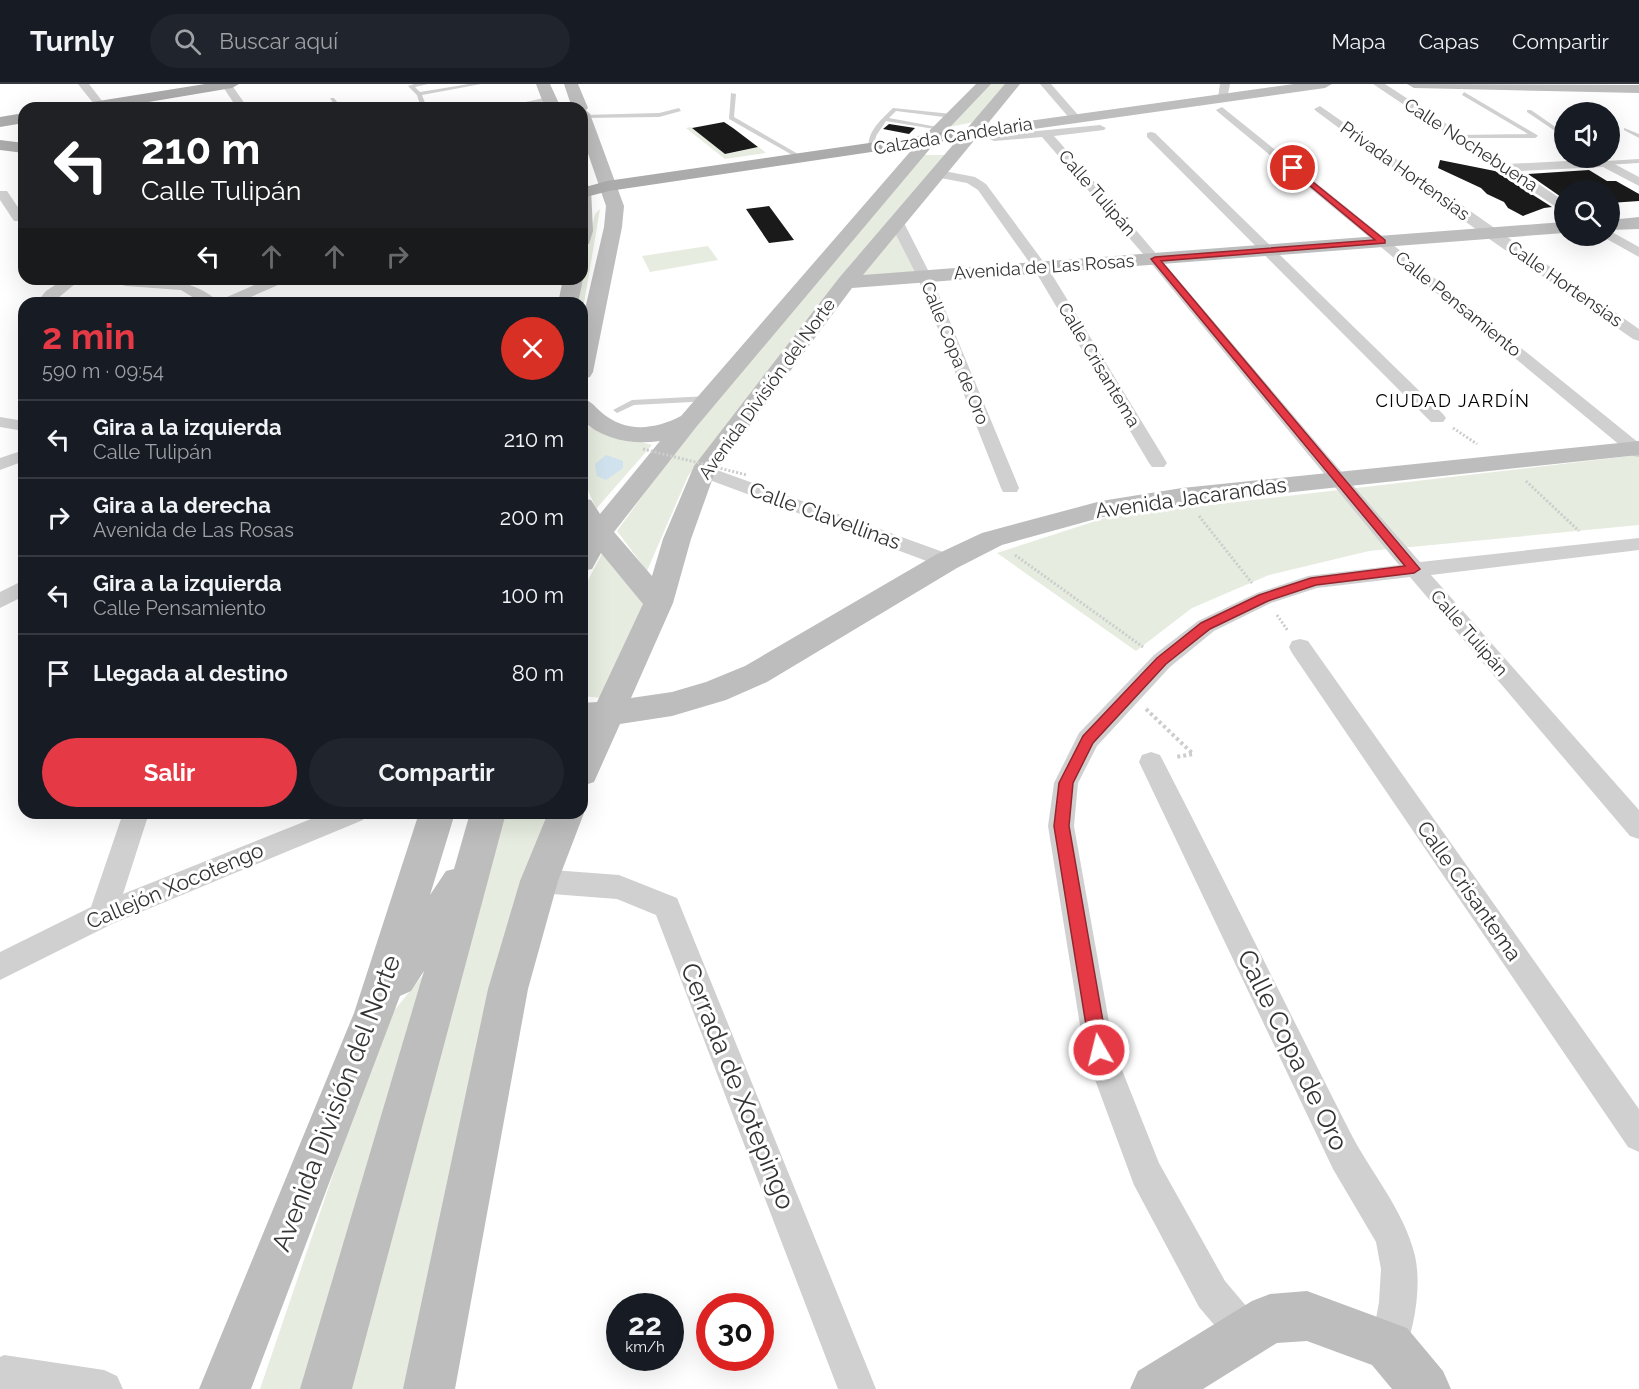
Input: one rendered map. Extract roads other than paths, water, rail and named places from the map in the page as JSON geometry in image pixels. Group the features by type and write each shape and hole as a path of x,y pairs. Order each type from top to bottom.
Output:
{"main road":[{"path":"122,102 225,84"},
{"name":"Calzada Candelaria","path":"588,191 871,149 940,128 973,133"},
{"path":"0,145 18,147"}],"street":[{"path":"83,84 91,102"},
{"path":"225,84 238,102"},
{"path":"543,84 551,102"},
{"path":"571,84 578,102"},
{"name":"Avenida División del Norte","path":"588,552 599,533 689,421 940,128 984,84"},
{"name":"Avenida División del Norte","path":"588,745 595,714 658,603 677,539 703,471 846,282 1014,84"},
{"path":"1046,84 1075,118"},
{"name":"Calzada Candelaria","path":"973,133 1325,84"},
{"name":"Calle Nochebuena","path":"1378,84 1554,200"},
{"path":"1414,84 1639,89"},
{"path":"1634,84 1639,89"},
{"name":"Calle Pensamiento","path":"1223,97 1382,242 1638,450"},
{"name":"Privada Hortensias","path":"1320,109 1490,233"},
{"path":"994,138 1100,128"},
{"path":"588,131 615,206 613,227 588,344"},
{"name":"Calle Tulipán","path":"1045,133 1155,259 1337,480 1639,828"},
{"path":"1151,135 1270,250 1437,418"},
{"path":"1505,168 1554,164"},
{"path":"1615,168 1639,182"},
{"name":"Calle Crisantema","path":"939,174 979,183 1041,268 1158,464"},
{"path":"2,194 17,221"},
{"name":"Calle Copa de Oro","path":"896,221 924,276 1010,488"},
{"path":"1620,224 1639,223"},
{"name":"Avenida de Las Rosas","path":"846,282 1554,229"},
{"name":"Calle Hortensias","path":"1490,233 1639,336"},
{"path":"1620,241 1639,253"},
{"path":"49,297 65,285"},
{"path":"132,285 180,285 193,289 204,297"},
{"path":"238,297 266,285"},
{"path":"588,415 602,426 631,435 669,431 689,421"},
{"path":"0,422 18,425"},
{"name":"Avenida Jacarandas","path":"595,714 672,704 704,695 756,674 947,561 992,539 1101,509 1182,496 1638,450"},
{"path":"0,464 18,457"},
{"name":"Calle Clavellinas","path":"703,471 947,561"},
{"path":"588,516 599,533 658,603"},
{"path":"1245,1333 1212,1294 1146,1173 1099,1050 1061,826 1066,783 1088,740 1162,661 1206,626 1264,598 1316,581 1639,544"},
{"path":"0,600 18,590"},
{"name":"Calle Crisantema","path":"1300,647 1639,1136"},
{"name":"Calle Copa de Oro","path":"1151,762 1345,1157 1380,1214 1398,1258 1397,1297 1389,1346"},
{"path":"102,915 134,819"},
{"name":"Callejón Xocotengo","path":"0,966 102,915 339,819"},
{"name":"Avenida División del Norte","path":"225,1389 374,1013 435,819"},
{"path":"326,1389 486,819"},
{"path":"429,1389 508,989 539,881 564,819"},
{"path":"374,1013 477,856"},
{"name":"Cerrada de Xotepingo","path":"539,881 619,887 667,907 857,1389"},
{"path":"1156,1389 1270,1319 1307,1316 1389,1346 1425,1389"},
{"path":"0,1376 4,1374 104,1389"}],"lane":[{"path":"410,85 425,84"},
{"path":"419,94 478,84"},
{"path":"410,85 419,94 422,102"},
{"path":"733,94 731,118 803,159"},
{"path":"1458,137 1534,136 1464,94"},
{"path":"871,149 872,136 885,119 899,108 940,128"},
{"path":"588,113 659,115 679,110"},
{"path":"1529,111 1554,128"},
{"path":"885,119 940,128"},
{"path":"1626,129 1639,136"},
{"path":"1620,160 1639,161"},
{"path":"617,410 632,403 708,399"}],"water":[{"path":"606,455 623,461 623,468 606,480 597,476 595,464"}],"district":[{"name":"CIUDAD JARDÍN","path":"1453,401"}]}
